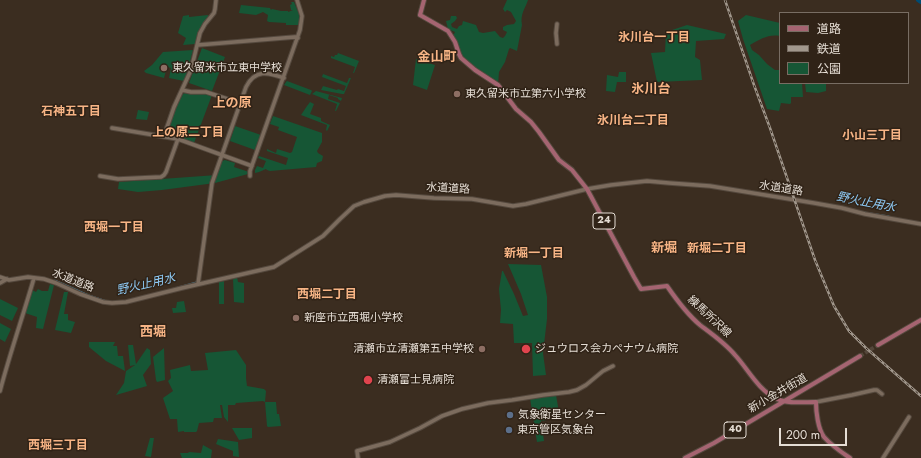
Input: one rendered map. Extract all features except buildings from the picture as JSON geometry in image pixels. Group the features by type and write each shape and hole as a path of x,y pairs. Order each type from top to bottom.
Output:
{"main road":[{"name":"練馬所沢線","path":"424,0 420,16 448,31 455,42 461,58 474,70 498,85 516,109 531,122 559,160 572,170 587,189 641,289 667,286 694,319 731,350 755,380 775,398 784,401 816,402"},
{"path":"878,345 921,320"},
{"name":"新小金井街道","path":"685,458 714,443 860,356"},
{"path":"816,402 817,415 822,434 827,440 850,458"}],"street":[{"path":"164,136 171,115 192,70 202,28 214,13 216,0"},
{"path":"250,176 252,166 298,38 302,16 297,0"},
{"path":"557,24 557,44"},
{"path":"198,45 295,37 298,38"},
{"path":"198,284 212,186 247,85 252,78 259,74 267,73 284,78"},
{"path":"182,90 191,92 206,92 240,103"},
{"path":"112,128 178,139 252,166"},
{"path":"100,176 118,179 161,177 166,172 178,139"},
{"name":"水道道路","path":"0,277 7,279 34,278 48,280 90,297 112,303 118,304 133,301 198,284 272,268 324,236 354,206 385,196 403,195 434,198 472,199 513,206 587,189 647,181 710,186 831,206 921,224"},
{"path":"0,391 34,278"},
{"path":"0,283 7,279"},
{"path":"358,458 357,451 390,442 442,416 488,402 512,400 577,390 586,385 603,371 613,366"},
{"path":"816,402 874,390 877,390 882,394"},
{"path":"885,457 909,417"}],"green space":[{"path":"507,0 528,0 522,15 522,25 517,51 510,48 509,49 505,62 499,72 498,85 471,69 458,57 459,55 453,36 455,32 448,29 446,21 450,20 451,16 456,16 457,18 451,24 452,27 457,29 462,25 463,21 476,25 479,32 483,33 495,31 500,37 503,38 507,32 503,30 503,27 514,24 516,21 511,12 507,10 505,12 503,9"},
{"path":"291,2 294,2 299,14 299,25 286,25 286,23 269,22 267,21 268,15 263,12 256,15 239,13 241,5 270,8 271,10 288,12 293,10 291,10"},
{"path":"189,15 189,17 208,15 208,17 200,29 195,44 183,45 186,38 178,33 183,16"},
{"path":"746,15 779,23 779,36 768,36 750,45 752,50 767,64 775,70 779,70 779,84 802,84 803,97 791,97 791,103 781,103 779,111 767,109 738,21"},
{"path":"687,25 726,34 724,39 696,41 695,57 700,60 702,80 657,82 651,53 665,52 666,32"},
{"path":"202,48 225,57 212,91 189,83"},
{"path":"193,50 184,81 169,78 171,68 167,67 164,78 146,73 144,71 152,65 163,52"},
{"path":"338,53 359,61 354,73 355,67 331,58 331,56 334,57"},
{"path":"416,59 435,65 427,90 413,85"},
{"path":"619,72 626,72 626,82 617,82 615,92 606,91 607,75 618,77"},
{"path":"323,74 347,83 349,78 351,78 344,94 321,90 323,86 344,91 346,86 322,77"},
{"path":"287,81 311,90 310,95 284,85"},
{"path":"805,84 826,84 826,91 818,93 806,92"},
{"path":"316,91 342,98 341,101 338,98 329,95 328,99 340,103 336,111 337,104 312,94"},
{"path":"185,93 204,93 212,95 194,143 169,135 167,132 174,111"},
{"path":"310,102 314,104 310,114 321,118 321,121 330,125 327,131 327,125 301,115"},
{"path":"138,110 149,112 147,120 136,119"},
{"path":"273,116 322,133 322,142 317,151 323,156 322,161 317,163 316,167 270,171 266,169 255,173 257,166 263,168 266,161 258,158 259,156 286,165 288,158 267,151 267,149 276,153 277,149 290,153 292,152 297,137 278,130 279,127 270,124"},
{"path":"235,126 261,135 255,150 230,141"},
{"path":"225,160 235,163 234,167 249,172 248,174 215,183 162,190 138,192 118,189 119,182 217,175 222,161"},
{"path":"508,264 541,265 547,297 547,319 543,353 546,375 533,376 532,343 514,343 513,324 500,323 501,310 499,289 502,271 523,316 528,315"},
{"path":"237,277 238,282 244,283 244,303 234,302 233,278"},
{"path":"224,281 224,304 219,304 219,282"},
{"path":"50,284 54,285 43,329 36,328 37,317 25,313 32,290 36,292 38,289 48,291"},
{"path":"64,292 68,292 64,314 68,314 68,320 75,322 71,333 55,330"},
{"path":"0,299 18,308 12,321 0,315"},
{"path":"184,301 186,312 173,313 172,308 176,308 177,302"},
{"path":"0,323 11,329 5,342 0,339"},
{"path":"89,342 115,342 113,346 117,346 118,356 123,356 125,371 106,361 89,347"},
{"path":"128,345 133,345 136,364 147,348 150,350 151,364 143,375 147,386 116,395 124,383 126,371 135,365 130,366"},
{"path":"164,348 165,380 157,382 153,357"},
{"path":"236,350 246,365 247,386 264,389 266,391 265,402 236,403 235,405 228,405 228,422 224,417 222,405 220,405 222,418 214,418 213,422 199,423 196,432 178,432 177,419 170,419 163,398 173,391 168,381 171,378 170,370 190,365 191,371 208,370 205,353"},
{"path":"556,395 560,418 541,421 544,441 537,442 530,398"},
{"path":"265,402 276,402 277,414 279,414 281,426 267,426"},
{"path":"232,428 252,428 252,438 239,440"},
{"path":"150,438 154,438 151,457 145,456"},
{"path":"218,439 238,442 239,457 233,456 233,451 216,444"},
{"path":"203,445 212,450 211,458 182,458 180,453 201,453"}],"waterway":[{"name":"野火止用水","path":"807,200 811,201"},
{"name":"野火止用水","path":"839,206 889,216"},
{"name":"野火止用水","path":"55,280 107,301"},
{"name":"野火止用水","path":"164,291 196,282"}],"tunnel":[{"path":"860,356 878,345"}],"railway":[{"path":"725,0 815,260 834,306 849,331 866,348 921,396"}],"place":[{"name":"東久留米市立東中学校","path":"164,68"},
{"name":"東久留米市立第六小学校","path":"457,94"},
{"name":"新座市立西堀小学校","path":"296,318"},
{"name":"清瀬市立清瀬第五中学校","path":"482,349"},
{"name":"ジュウロス会カペナウム病院","path":"526,349"},
{"name":"清瀬富士見病院","path":"368,380"},
{"name":"気象衛星センター","path":"510,415"},
{"name":"東京管区気象台","path":"509,430"}],"district":[{"name":"氷川台一丁目","path":"654,38"},
{"name":"金山町","path":"437,58"},
{"name":"氷川台","path":"651,90"},
{"name":"上の原","path":"232,104"},
{"name":"石神五丁目","path":"71,112"},
{"name":"氷川台二丁目","path":"633,121"},
{"name":"上の原二丁目","path":"188,133"},
{"name":"小山三丁目","path":"872,136"},
{"name":"西堀一丁目","path":"114,228"},
{"name":"新堀","path":"664,249"},
{"name":"新堀二丁目","path":"717,249"},
{"name":"新堀一丁目","path":"534,254"},
{"name":"西堀二丁目","path":"327,295"},
{"name":"西堀","path":"153,333"},
{"name":"西堀三丁目","path":"58,446"}]}
